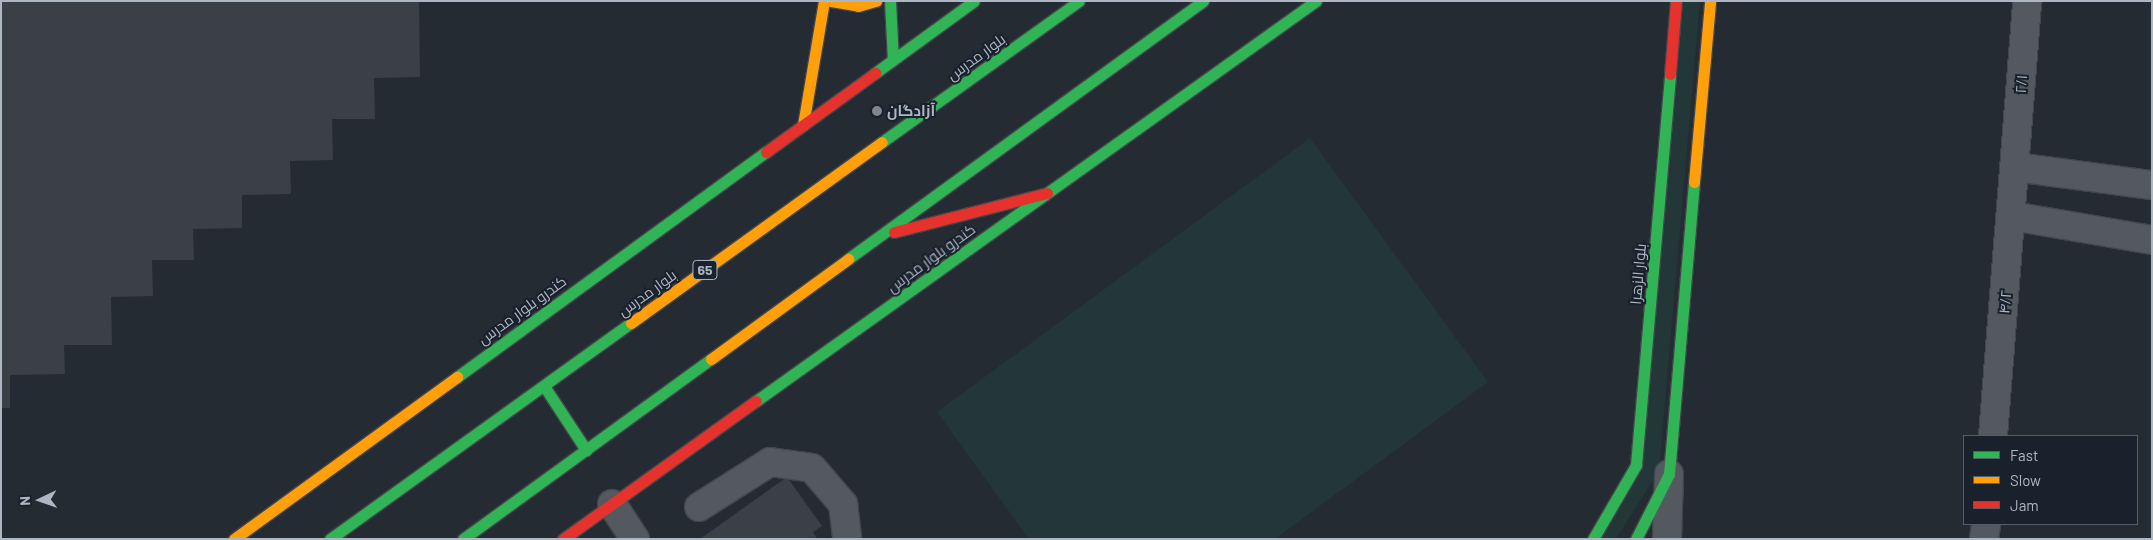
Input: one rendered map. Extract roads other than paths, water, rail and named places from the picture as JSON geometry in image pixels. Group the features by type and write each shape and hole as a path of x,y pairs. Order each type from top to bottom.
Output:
{"main road":[{"path":"803,125 824,1"},
{"path":"831,1 858,6 876,1"},
{"path":"890,1 894,60"},
{"name":"کندرو بلوار مدرس","path":"234,539 974,1"},
{"name":"بلوار مدرس","path":"330,539 1079,1"},
{"path":"463,539 1203,1"},
{"name":"کندرو بلوار مدرس","path":"563,539 1316,1"},
{"name":"بلوار الزهرا","path":"1593,539 1636,465 1676,1"},
{"path":"1636,539 1669,474 1710,1"},
{"path":"880,236 1047,193"},
{"path":"544,386 586,450"}],"street":[{"name":"۲/۱","path":"2015,167 2027,1"},
{"path":"2015,167 2152,185"},
{"name":"۴/۲","path":"1993,435 2015,167"},
{"path":"2012,216 2152,240"},
{"path":"699,507 770,462 812,468 843,504 847,539"},
{"path":"1667,539 1669,474"},
{"path":"612,504 635,539"},
{"path":"1984,539 1986,525"}],"place":[{"name":"آزادگان","path":"877,111"}]}
